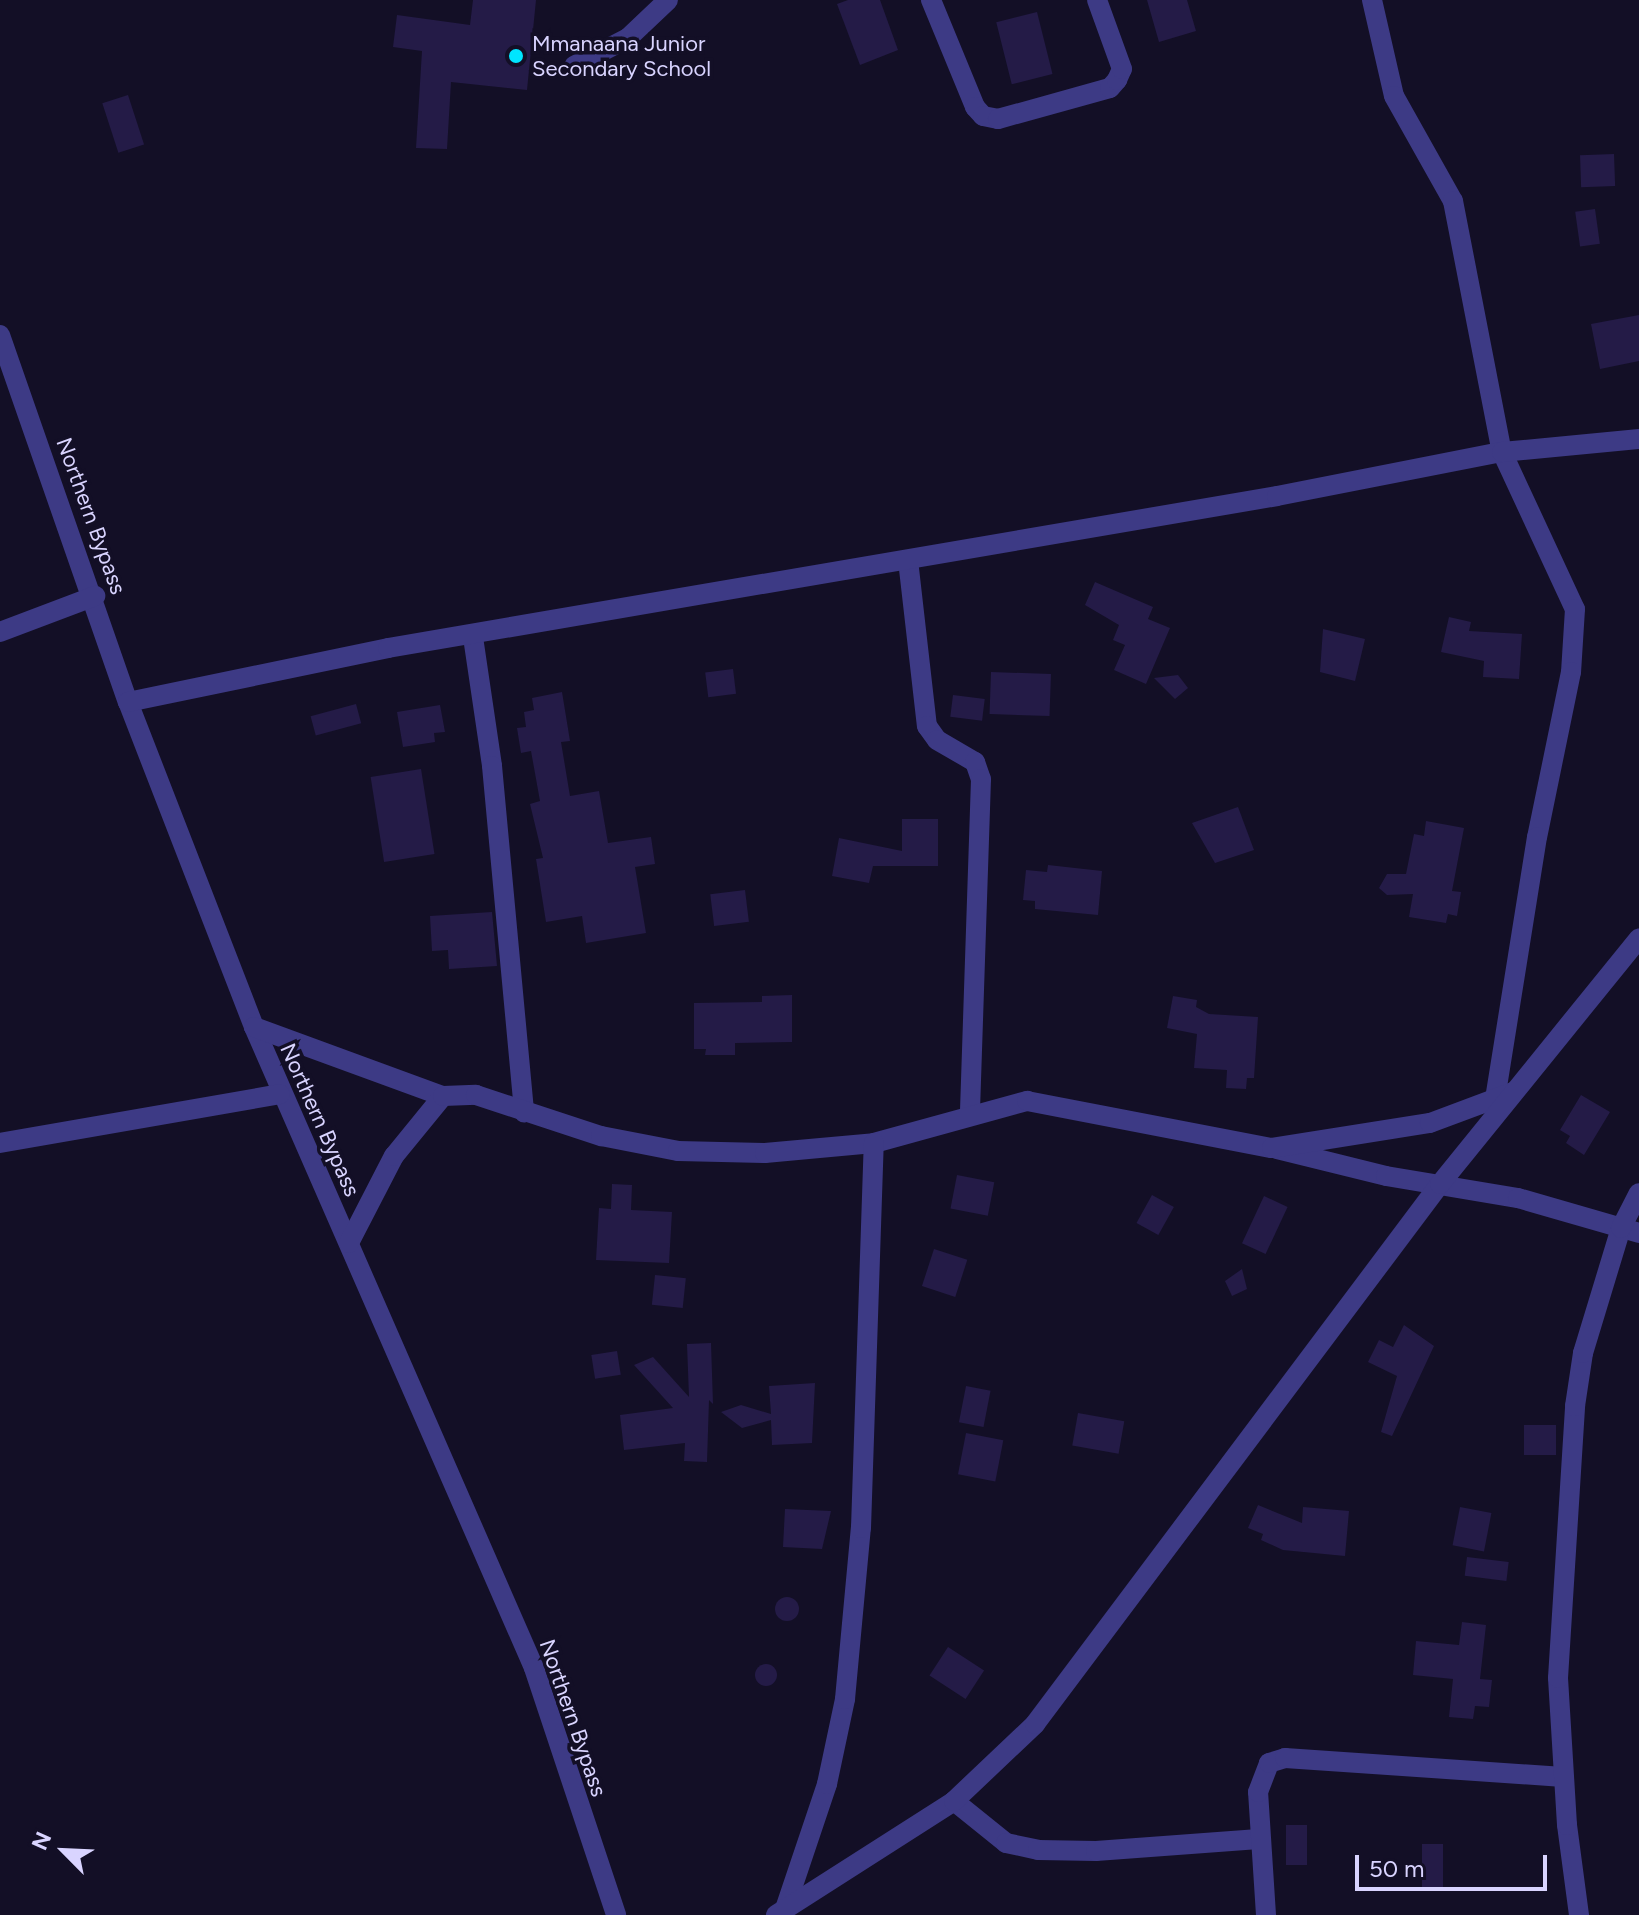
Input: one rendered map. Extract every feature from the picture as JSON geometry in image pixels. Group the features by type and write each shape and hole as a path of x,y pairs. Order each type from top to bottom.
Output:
{"street":[{"path":"574,66 628,38 668,0"},
{"path":"931,0 975,107 983,116 998,119 1110,88 1117,80 1122,69 1097,0"},
{"path":"1372,0 1394,96 1453,201 1502,452 1568,592 1576,627 1495,1100"},
{"name":"Northern Bypass","path":"0,335 95,596 128,702 280,1094 349,1243 534,1668 616,1915"},
{"path":"128,702 261,671 473,637 1502,452 1639,439"},
{"path":"908,560 927,726 937,740 975,762 981,779 970,1114"},
{"path":"0,632 95,596"},
{"path":"473,637 492,766 524,1113"},
{"path":"781,1912 954,1801 984,1778 1079,1672 1440,1184 1639,938"},
{"path":"254,1027 443,1096 476,1095 601,1136 678,1151 765,1153 874,1143 970,1114 1039,1103 1518,1198 1630,1230"},
{"path":"1272,1148 1430,1123 1516,1091"},
{"path":"0,1143 280,1094"},
{"path":"349,1243 394,1156 443,1096"},
{"path":"781,1912 827,1784 845,1699 861,1528 874,1143"},
{"path":"1579,1915 1563,1777 1558,1678 1575,1406 1583,1353 1630,1230 1639,1193"},
{"path":"1266,1915 1259,1839 1261,1776 1269,1763 1285,1758 1563,1777"},
{"path":"954,1801 1006,1843 1038,1850 1096,1851 1259,1839"}],"building":[{"path":"473,0 536,0 527,90 451,82 447,149 416,148 422,51 393,47 397,15 470,25"},
{"path":"848,0 880,0 898,50 860,65 837,4"},
{"path":"1147,0 1187,0 1196,31 1159,42"},
{"path":"1037,12 1052,74 1012,84 996,22"},
{"path":"128,95 144,144 118,153 102,103"},
{"path":"1614,154 1615,186 1581,187 1580,155"},
{"path":"1595,209 1600,244 1580,246 1575,212"},
{"path":"1639,315 1639,361 1600,369 1591,324"},
{"path":"1095,582 1153,607 1148,619 1170,628 1146,684 1114,670 1125,645 1113,640 1119,625 1085,605"},
{"path":"1449,617 1471,622 1469,631 1522,634 1519,679 1483,677 1484,661 1441,652"},
{"path":"1323,629 1365,639 1355,681 1320,672"},
{"path":"733,669 736,694 708,697 705,672"},
{"path":"991,672 1051,674 1049,716 990,714"},
{"path":"1178,675 1188,688 1175,699 1154,678"},
{"path":"562,692 570,741 561,742 570,796 599,791 608,843 651,837 655,864 635,867 646,933 586,943 582,916 546,922 536,859 543,858 530,804 540,801 531,751 521,753 517,728 526,727 524,712 534,710 532,698"},
{"path":"953,695 985,699 982,721 950,717"},
{"path":"356,704 361,723 316,735 311,716"},
{"path":"440,705 445,732 434,733 435,742 403,747 397,712"},
{"path":"421,769 434,854 384,862 371,777"},
{"path":"1238,807 1254,850 1215,863 1192,823"},
{"path":"902,819 938,819 938,866 873,866 869,883 832,876 839,838 902,851"},
{"path":"1426,821 1464,828 1452,891 1461,892 1457,916 1448,914 1446,923 1409,917 1413,894 1387,895 1379,888 1387,874 1406,874 1414,834 1424,836"},
{"path":"1048,865 1102,871 1098,915 1035,909 1035,901 1023,900 1026,870 1047,872"},
{"path":"745,890 749,922 714,926 710,894"},
{"path":"492,912 497,966 449,969 448,950 432,951 430,916"},
{"path":"792,995 792,1042 735,1043 735,1055 705,1055 706,1049 694,1049 694,1003 762,1002 762,996"},
{"path":"1173,996 1197,1000 1196,1007 1209,1014 1258,1017 1254,1078 1247,1078 1246,1089 1226,1088 1227,1070 1194,1068 1197,1034 1167,1028"},
{"path":"1581,1095 1610,1112 1584,1155 1566,1143 1570,1136 1560,1130"},
{"path":"957,1175 994,1182 988,1216 951,1208"},
{"path":"612,1184 632,1185 631,1210 672,1212 669,1263 596,1260 599,1208 611,1209"},
{"path":"1152,1195 1174,1207 1158,1235 1136,1223"},
{"path":"1264,1196 1288,1207 1266,1254 1242,1243"},
{"path":"934,1249 967,1260 955,1297 922,1286"},
{"path":"1242,1269 1247,1289 1232,1296 1225,1281"},
{"path":"655,1275 686,1278 683,1308 652,1305"},
{"path":"1404,1325 1434,1346 1392,1436 1381,1432 1397,1376 1368,1362 1379,1340 1393,1347"},
{"path":"711,1343 713,1404 709,1400 707,1462 684,1461 685,1443 624,1450 620,1415 673,1408 634,1365 653,1357 689,1397 687,1344"},
{"path":"617,1351 621,1375 595,1379 591,1355"},
{"path":"815,1383 812,1443 772,1445 771,1420 742,1428 721,1412 741,1405 771,1414 769,1386"},
{"path":"966,1386 991,1391 983,1427 959,1422"},
{"path":"1078,1413 1124,1421 1119,1454 1072,1445"},
{"path":"1524,1425 1556,1425 1556,1455 1524,1455"},
{"path":"966,1433 1003,1440 995,1481 958,1474"},
{"path":"1258,1505 1302,1523 1303,1507 1349,1511 1345,1556 1283,1550 1261,1540 1263,1534 1248,1528"},
{"path":"1460,1507 1491,1513 1484,1551 1453,1545"},
{"path":"785,1509 831,1511 822,1549 783,1547"},
{"path":"1467,1557 1509,1562 1506,1581 1465,1576"},
{"path":"787,1597 798,1604 799,1609 792,1620 787,1621 776,1614 775,1609 782,1598"},
{"path":"1462,1622 1486,1625 1480,1679 1492,1680 1489,1707 1475,1706 1473,1719 1449,1717 1453,1679 1413,1675 1416,1641 1459,1645"},
{"path":"948,1647 984,1670 966,1699 929,1676"},
{"path":"766,1664 774,1667 777,1675 774,1683 766,1686 758,1683 755,1675 758,1667"},
{"path":"1286,1825 1307,1825 1307,1865 1286,1865"},
{"path":"1422,1844 1443,1844 1443,1888 1422,1888"}],"place":[{"name":"Mmanaana Junior Secondary School","path":"516,56"}]}
